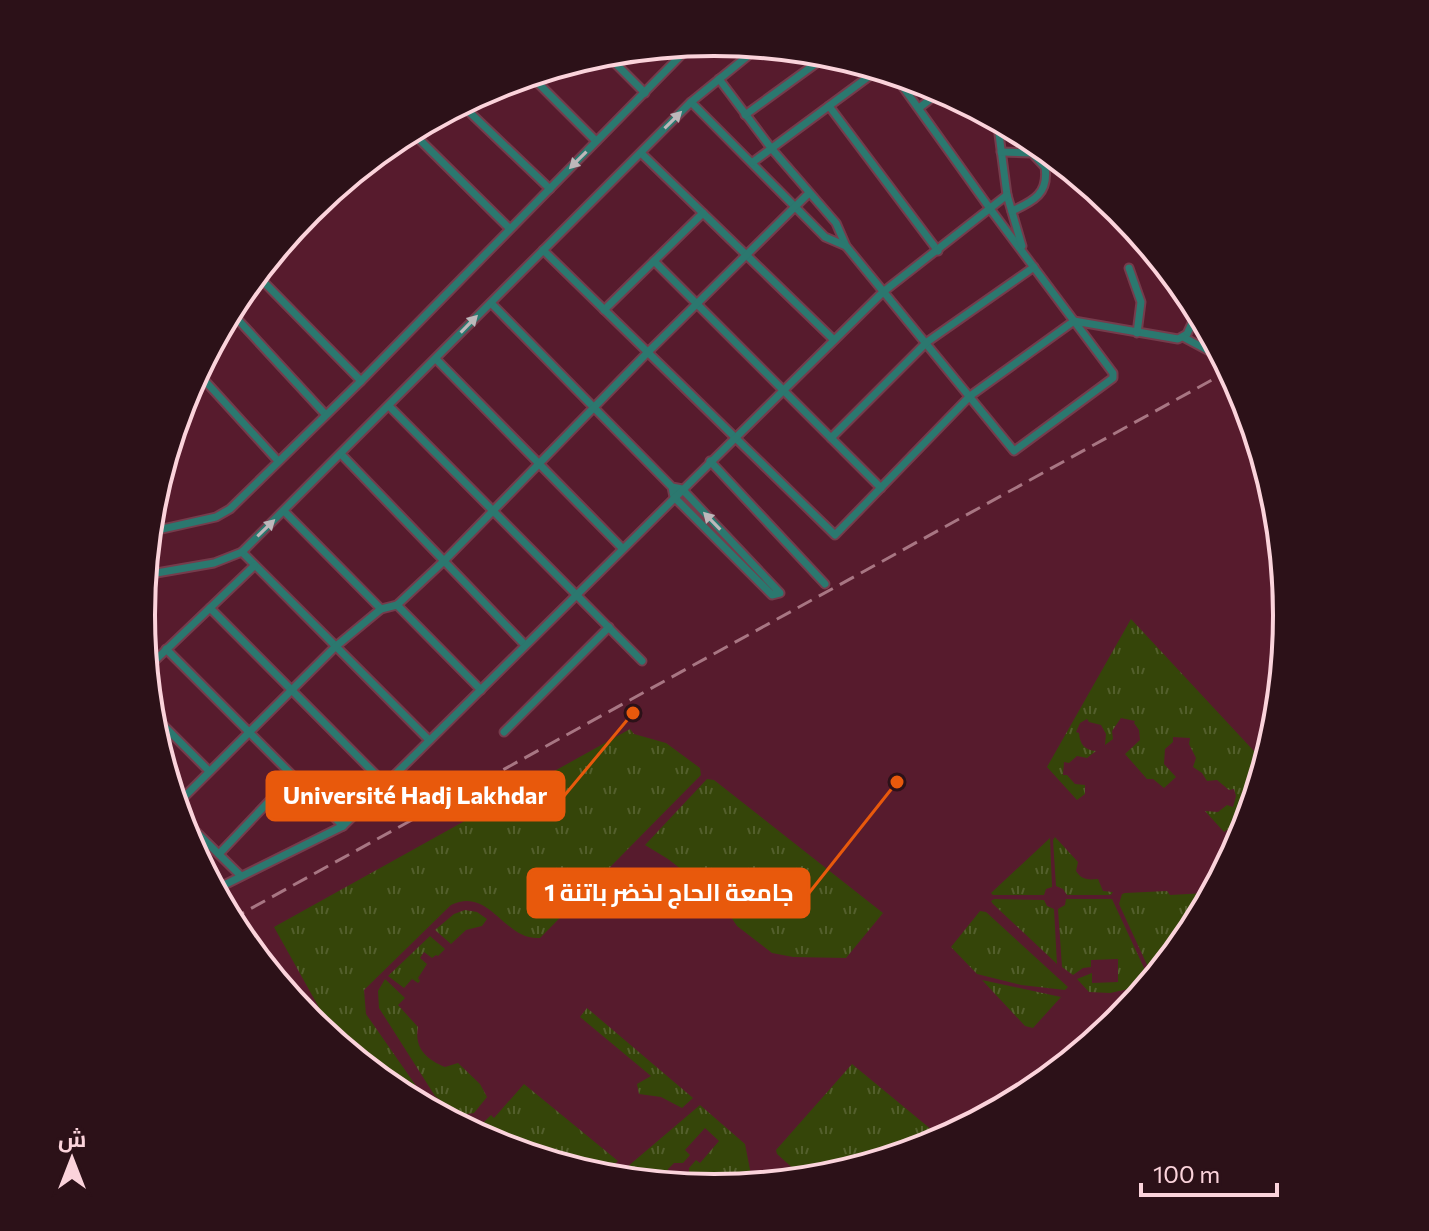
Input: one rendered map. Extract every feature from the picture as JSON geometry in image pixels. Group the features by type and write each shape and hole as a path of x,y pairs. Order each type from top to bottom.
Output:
{"street":[{"path":"162,529 216,517 230,509 361,381 680,57"},
{"path":"157,573 214,563 242,552 691,102 746,57"},
{"path":"617,65 645,93"},
{"path":"745,115 814,65"},
{"path":"753,162 867,78"},
{"path":"719,79 771,148 836,223 846,246 1014,451 1113,378 1112,371 906,90"},
{"path":"540,85 596,141"},
{"path":"919,108 930,99"},
{"path":"691,102 825,237 846,246"},
{"path":"829,106 938,251"},
{"path":"470,113 550,189"},
{"path":"999,134 1007,195 1023,252"},
{"path":"420,140 509,228"},
{"path":"1001,152 1029,153"},
{"path":"641,153 834,340"},
{"path":"1012,211 1041,195 1045,186 1045,167 1038,160"},
{"path":"185,796 335,647 381,609 397,605 445,560 809,193"},
{"path":"224,885 343,826 883,292 1007,195"},
{"path":"604,310 703,213"},
{"path":"543,250 835,535 970,396 1074,321 1171,339 1183,337 1206,349"},
{"path":"654,261 881,488"},
{"path":"831,438 927,342 1034,267"},
{"path":"1129,268 1141,302 1137,333"},
{"path":"265,283 361,381"},
{"path":"491,303 672,487 674,497 772,595 780,593 682,489 672,487"},
{"path":"239,321 325,414"},
{"path":"1183,337 1191,323"},
{"path":"436,359 622,548"},
{"path":"206,382 278,461"},
{"path":"389,406 642,661"},
{"path":"341,454 525,645"},
{"path":"710,461 825,584"},
{"path":"284,511 381,609"},
{"path":"242,552 429,740"},
{"path":"157,658 254,566"},
{"path":"397,605 481,690"},
{"path":"210,608 385,784"},
{"path":"504,732 609,627"},
{"path":"166,649 343,826"},
{"path":"167,729 209,771"},
{"path":"219,854 293,776"},
{"path":"201,836 241,876"}],"green space":[{"path":"1131,619 1256,754 1231,830 1224,832 1205,811 1218,812 1227,805 1233,807 1234,789 1229,790 1217,780 1207,781 1193,767 1196,758 1189,744 1190,738 1173,737 1173,742 1165,749 1164,764 1176,777 1164,788 1153,779 1147,779 1125,754 1140,740 1139,730 1135,721 1121,718 1112,731 1113,739 1105,745 1106,734 1101,725 1087,719 1080,723 1076,732 1082,744 1096,751 1087,758 1077,756 1069,763 1064,762 1063,775 1075,784 1085,785 1085,794 1077,800 1047,767"},
{"path":"630,729 634,734 666,743 700,768 701,775 540,938 527,937 516,931 476,903 465,901 451,905 364,990 366,1014 419,1090 374,1059 323,1015 274,927"},
{"path":"707,779 714,780 883,913 846,958 793,957 772,953 737,926 718,898 645,845"},
{"path":"1055,837 1078,862 1078,874 1086,879 1098,879 1103,891 1113,892 1111,895 1067,895 1056,886"},
{"path":"1050,838 1052,887 1046,889 1044,895 991,893"},
{"path":"1125,893 1200,893 1148,968 1119,904"},
{"path":"1066,899 1112,899 1146,971 1131,989 1110,993 1089,992 1077,979 1092,973 1092,983 1118,982 1118,959 1091,960 1091,967 1073,975 1062,967 1058,909 1065,905"},
{"path":"1044,900 1047,906 1054,909 1057,964 993,904 991,901"},
{"path":"465,910 477,912 487,919 482,926 466,930 451,944 435,930 454,914"},
{"path":"980,911 986,912 1068,987 1065,990 1021,985 977,974 951,947"},
{"path":"430,936 445,949 432,958 424,952 420,958 427,964 418,978 420,981 418,983 412,979 404,988 388,976"},
{"path":"385,979 405,998 398,1005 418,1027 418,1041 423,1052 445,1067 458,1063 480,1084 487,1097 474,1113 463,1115 435,1096 379,1008 378,991"},
{"path":"982,980 1061,997 1033,1028 1025,1026"},
{"path":"587,1008 693,1098 682,1108 661,1097 639,1094 637,1084 651,1076 580,1017"},
{"path":"852,1064 932,1130 859,1156 794,1169 776,1150"},
{"path":"524,1084 618,1161 613,1165 570,1156 482,1124 491,1115 494,1118"},
{"path":"700,1105 745,1144 751,1174 689,1174 689,1168 696,1160 700,1163 719,1141 705,1128 685,1150 690,1155 683,1163 674,1163 668,1173 626,1168"}],"railway":[{"path":"241,914 1220,376"}],"place":[{"name":"Université Hadj Lakhdar","path":"633,713"},
{"name":"جامعة الحاج لخضر باتنة 1","path":"897,782"}]}
